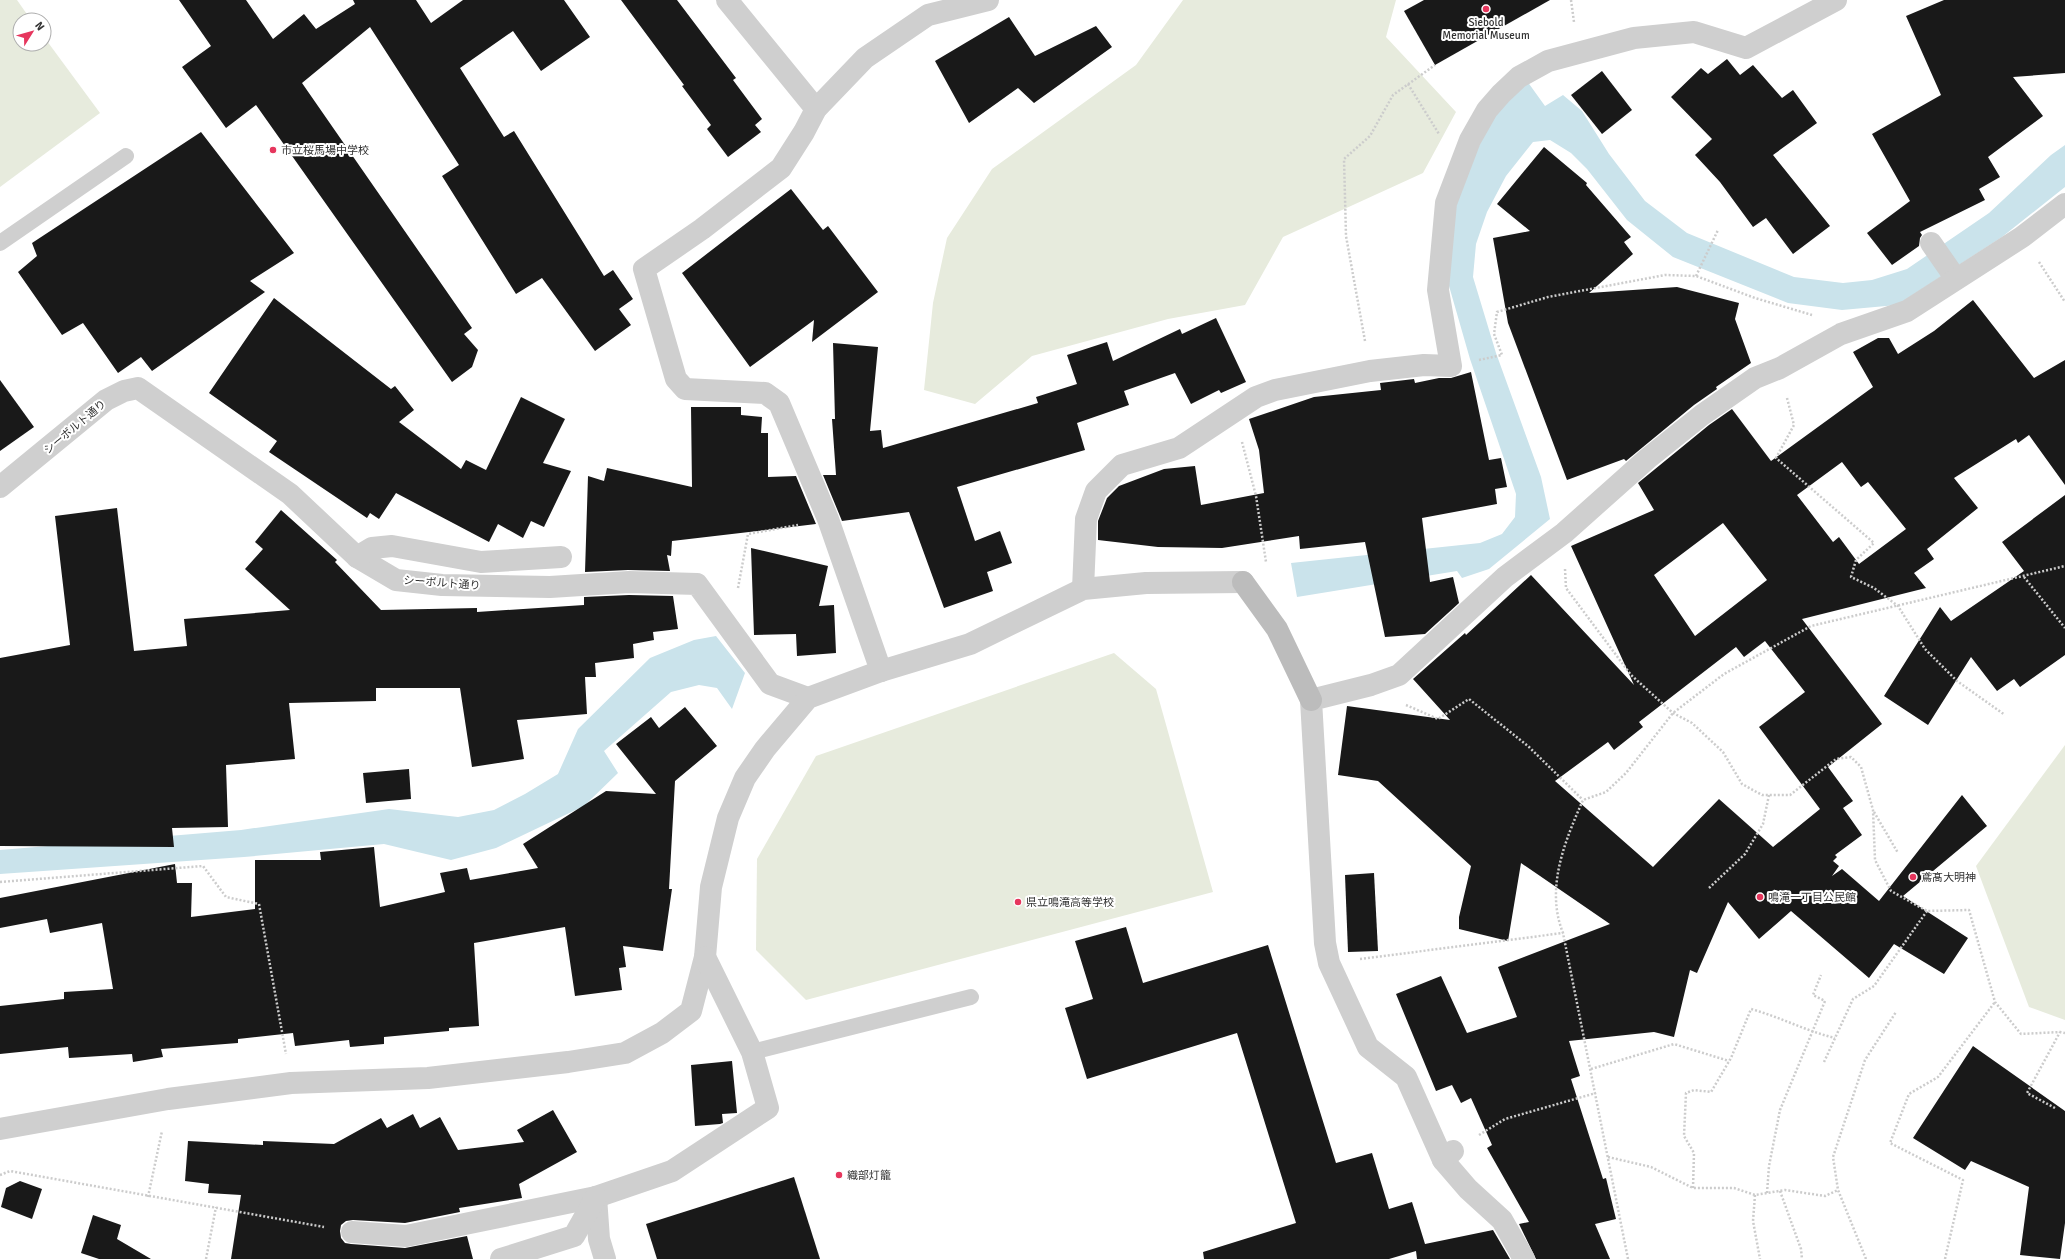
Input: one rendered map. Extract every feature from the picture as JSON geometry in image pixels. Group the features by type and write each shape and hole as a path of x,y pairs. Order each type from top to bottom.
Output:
{"street":[{"path":"727,0 816,108"},
{"path":"881,671 828,519 779,403 765,393 685,389 676,379 644,270 781,168 804,132 816,108 866,58 924,8 988,0"},
{"path":"1083,589 1086,519 1096,491 1122,465 1179,448 1256,397 1275,390 1370,371 1424,364 1452,366 1438,290 1446,202 1470,140 1487,110 1519,77 1548,62 1634,38 1694,32 1746,48 1836,0"},
{"path":"1311,700 1371,685 1399,675 1505,577 1564,533 1647,459 1702,415 1755,378 1780,368 1841,334 1907,311 2022,237 2065,204"},
{"path":"1931,243 1956,279"},
{"name":"シーボルト通り","path":"0,487 106,400 124,391 138,388 290,494 357,557 396,580 442,585 550,587 629,582 697,584 770,684 808,698"},
{"path":"357,557 372,548 392,546 481,562 561,558"},
{"path":"0,1129 168,1099 291,1083 428,1078 568,1062 625,1053 662,1033 692,1011 705,957 711,887 728,818 745,778 765,749 808,698 881,671 970,644 1083,589 1146,583 1243,582 1277,629 1311,700 1325,943 1330,963 1368,1047 1406,1077 1448,1156 1468,1189 1502,1220 1524,1259"},
{"path":"352,1232 406,1236 596,1197 672,1171 768,1108 752,1052 705,957"},
{"path":"501,1259 574,1236 596,1197"},
{"path":"596,1197 599,1239 605,1259"}],"lane":[{"path":"0,243 126,156"},
{"path":"752,1052 971,997"}],"path":[{"path":"1370,371 1346,236 1344,159 1370,136 1393,96 1435,65"},
{"path":"1408,84 1460,166"},
{"path":"1696,276 1718,230"},
{"path":"2022,237 2065,302"},
{"path":"1502,355 1494,334 1497,312 1548,297 1658,276 1696,276 1755,298 1830,320 1841,334"},
{"path":"1780,368 1794,425 1776,458 1874,543 1856,560 1851,577 1874,588 1898,606 1925,650 1958,681 2005,715"},
{"path":"1235,412 1256,496 1267,566"},
{"path":"737,590 748,534 828,519"},
{"path":"1564,533 1566,588 1631,675 1673,713 1692,723 1723,752 1742,784 1762,795 1790,795 1836,759 1851,758 1861,767 1873,810 1875,860 1891,891 1927,911 1969,910 1995,1002 2021,1034 2065,1033"},
{"path":"1628,1259 1563,933 1558,920 1555,887 1567,837 1583,800 1606,792 1626,773 1673,713 1724,674 1811,626 2024,577 2065,566"},
{"path":"2024,577 2065,628"},
{"path":"1371,685 1378,692 1438,719 1469,699 1528,747 1583,800"},
{"path":"1709,888 1745,854 1763,824 1768,795"},
{"path":"1873,810 1898,853"},
{"path":"0,882 203,866 226,897 259,904 291,1083"},
{"path":"1824,1062 1853,999 1874,986 1927,911"},
{"path":"1330,963 1563,933"},
{"path":"1767,1193 1769,1166 1780,1110 1825,1001 1813,995 1821,975"},
{"path":"1945,1259 1963,1180 1890,1143 1908,1094 1938,1077 1995,1002"},
{"path":"1693,1188 1694,1153 1684,1136 1686,1094 1694,1090 1711,1092 1729,1061 1751,1009 1766,1013 1812,1032 1835,1038"},
{"path":"1866,1259 1838,1190 1833,1157 1865,1060 1896,1012"},
{"path":"2055,1108 2027,1093 2060,1032"},
{"path":"1591,1069 1674,1044 1729,1061"},
{"path":"1448,1156 1505,1119 1596,1093"},
{"path":"148,1196 168,1099"},
{"path":"1608,1157 1651,1167 1693,1188 1734,1188 1755,1195 1780,1191 1825,1196 1838,1190"},
{"path":"0,1175 10,1171 352,1232"},
{"path":"1780,1191 1801,1248 1802,1259"},
{"path":"1755,1195 1753,1220 1760,1259"},
{"path":"206,1259 216,1207"}],"shaded area":[{"path":"0,0 17,0 25,12 12,12 12,52 52,52 52,48 100,113 0,187"},
{"path":"1183,0 1396,0 1386,37 1456,112 1423,173 1283,237 1245,305 1168,319 1032,356 975,404 924,390 933,303 947,238 992,169 1136,65"},
{"path":"1114,653 1156,689 1213,892 806,1000 756,950 757,859 816,756"},
{"path":"2065,745 2065,1020 2029,1007 1976,866"}],"water":[{"path":"1527,81 1545,106 1563,95 1582,111 1609,154 1645,201 1687,233 1794,277 1843,283 1872,280 1907,269 1989,213 2051,155 2065,145 2065,187 2002,237 1897,305 1842,310 1788,303 1673,257 1627,220 1587,169 1571,153 1550,140 1533,142 1506,176 1487,212 1476,244 1473,277 1496,353 1541,477 1550,519 1489,569 1462,578 1457,571 1297,597 1291,563 1480,543 1502,534 1515,517 1516,494 1470,359 1445,272 1454,202 1497,109"},
{"path":"716,636 745,673 732,709 717,688 699,685 671,692 604,751 618,773 584,806 496,848 451,860 384,844 244,857 0,874 0,850 241,830 389,809 458,817 494,810 525,794 558,774 578,729 650,658 694,640"}],"building":[{"path":"179,0 246,0 273,39 304,14 316,29 355,4 353,0 416,0 431,23 463,0 564,0 590,37 541,71 513,31 460,68 504,137 514,131 604,276 613,270 633,299 619,309 631,325 595,351 542,278 516,294 442,176 459,165 370,27 302,83 472,328 464,334 478,350 472,367 452,382 256,105 226,128 182,67 211,46"},
{"path":"621,0 677,0 736,78 733,80 762,119 755,125 761,132 728,157 707,129 711,125 682,86 684,85"},
{"path":"1424,0 1550,0 1435,65 1404,11"},
{"path":"1944,0 2065,0 2065,73 2013,77 2043,116 1988,157 2000,177 1979,189 1985,200 1920,232 1922,235 1919,246 1892,265 1867,233 1910,201 1872,134 1941,95 1906,16"},
{"path":"1009,17 1035,56 1096,26 1112,47 1034,103 1018,88 969,123 935,61"},
{"path":"1727,59 1740,75 1753,65 1782,98 1793,90 1817,123 1773,155 1830,226 1793,254 1766,218 1753,227 1720,182 1695,155 1712,139 1671,97 1701,68 1708,74"},
{"path":"1602,71 1632,110 1602,134 1571,95"},
{"path":"201,132 294,253 250,281 265,292 152,371 141,357 118,373 83,323 62,335 18,272 37,256 32,243"},
{"path":"1544,147 1587,183 1586,185 1631,237 1624,242 1633,254 1589,293 1677,287 1739,303 1735,319 1751,363 1716,387 1717,389 1694,405 1626,461 1624,459 1567,480 1508,323 1493,238 1530,231 1497,204"},
{"path":"791,189 823,230 828,226 878,292 812,342 814,320 750,367 682,273"},
{"path":"274,298 391,389 395,386 414,410 399,422 461,469 466,460 486,470 521,397 565,419 543,463 571,471 544,527 531,521 523,538 498,524 489,542 396,493 379,519 370,513 367,518 269,452 277,441 209,393"},
{"path":"1973,300 2034,378 2065,360 2065,485 2029,435 2018,443 2016,439 1954,478 1978,508 1927,549 1934,559 1914,573 1926,588 1802,619 1882,724 1828,767 1853,801 1843,808 1862,835 1835,855 1837,857 1833,861 1839,866 1832,876 1842,869 1879,901 1962,795 1987,826 1903,896 1968,938 1944,974 1894,944 1869,978 1791,911 1759,939 1728,902 1697,973 1690,970 1674,1037 1654,1032 1569,1041 1580,1076 1571,1079 1603,1179 1606,1178 1616,1219 1595,1224 1610,1259 1536,1259 1519,1224 1529,1222 1487,1148 1492,1145 1471,1098 1461,1103 1452,1085 1436,1091 1396,994 1441,976 1467,1033 1517,1017 1498,967 1610,924 1521,863 1508,941 1459,929 1459,917 1471,866 1378,781 1338,775 1347,706 1450,720 1413,679 1465,633 1466,635 1531,575 1634,685 1571,546 1654,510 1638,483 1709,425 1732,409 1771,461 1873,387 1853,352 1878,338 1889,338 1898,354 1934,331","holes":["1842,462 1861,487 1868,482 1906,529 1859,564 1839,537 1833,542 1797,495","1723,523 1767,580 1695,636 1654,575","1765,641 1805,692 1759,727 1820,809 1773,847 1719,799 1653,867 1555,781 1608,742 1614,750 1643,727 1639,722 1736,647 1744,657"]},
{"path":"1216,318 1246,382 1221,393 1219,390 1191,404 1175,373 1124,391 1129,405 1077,423 1085,450 957,487 975,541 1000,531 1012,563 987,572 993,591 944,608 909,512 842,521 823,475 836,475 832,419 835,419 833,343 878,347 870,431 881,430 883,448 1038,403 1036,397 1077,384 1067,355 1107,342 1113,361 1180,329 1182,334"},
{"path":"1471,372 1489,460 1501,458 1507,487 1495,489 1497,504 1422,518 1430,582 1453,577 1459,603 1425,634 1385,637 1365,542 1300,549 1299,536 1222,548 1158,547 1098,540 1098,521 1107,498 1119,486 1164,469 1195,466 1201,505 1264,493 1259,450 1249,419 1314,397 1381,390 1380,383 1414,379 1415,383 1439,378 1451,378"},
{"path":"0,380 34,427 0,451"},
{"path":"691,407 741,407 741,415 762,417 761,433 768,433 768,477 796,476 816,524 672,541 671,556 667,555 670,571 628,570 585,572 588,476 604,481 607,468 692,487"},
{"path":"2065,495 2065,655 2020,687 2014,679 1997,691 1971,657 1928,725 1884,696 1940,607 1951,621 2024,571 2002,542"},
{"path":"117,508 134,651 187,646 184,619 290,610 245,569 263,549 255,542 281,510 337,560 335,562 381,610 477,608 477,612 584,605 584,597 629,595 673,596 678,629 653,632 654,640 633,644 634,658 595,663 596,677 585,677 587,714 517,720 524,759 472,767 460,688 376,688 376,701 289,703 295,759 226,765 228,827 172,828 174,847 0,846 0,658 70,645 55,516"},
{"path":"751,548 828,566 819,606 834,605 836,653 797,656 796,634 754,635"},
{"path":"685,707 717,746 675,781 669,889 672,889 663,951 623,946 626,967 619,968 622,990 575,996 565,927 474,943 479,1026 449,1028 449,1031 384,1037 384,1044 350,1047 349,1040 295,1046 293,1033 238,1039 238,1043 161,1049 163,1057 133,1062 132,1054 69,1058 68,1047 0,1054 0,1006 64,999 64,992 113,989 102,923 50,933 47,919 0,928 0,898 175,864 177,883 192,883 191,917 255,909 255,860 321,860 320,852 374,847 380,907 445,892 440,873 467,868 470,880 538,868 523,844 606,791 656,794 616,744 651,717 659,728"},
{"path":"409,769 411,799 366,803 363,773"},
{"path":"1374,873 1378,951 1348,952 1345,875"},
{"path":"1126,927 1143,983 1268,945 1336,1163 1372,1153 1389,1209 1412,1202 1425,1244 1493,1230 1510,1259 1417,1259 1416,1251 1389,1259 1204,1259 1203,1252 1296,1223 1237,1033 1087,1079 1065,1008 1093,999 1075,941"},
{"path":"1973,1046 2065,1111 2065,1223 2060,1259 2020,1255 2029,1187 1971,1161 1965,1170 1913,1138"},
{"path":"732,1061 737,1113 722,1114 723,1123 720,1124 695,1126 691,1065"},
{"path":"553,1110 577,1152 519,1184 522,1198 459,1208 460,1212 405,1223 353,1220 346,1221 341,1225 341,1238 345,1243 351,1244 405,1248 467,1236 473,1259 231,1259 241,1195 208,1193 209,1184 185,1181 188,1141 263,1145 263,1141 334,1144 381,1118 387,1128 413,1114 420,1128 440,1117 458,1150 524,1142 517,1130"},
{"path":"794,1177 820,1259 657,1259 646,1224"},
{"path":"20,1181 42,1189 32,1219 1,1207 6,1188"},
{"path":"93,1215 121,1225 117,1239 151,1259 99,1259 81,1253"}],"place":[{"name":"Siebold Memorial Museum","path":"1486,9"},
{"name":"市立桜馬場中学校","path":"273,150"},
{"name":"鳶髙大明神","path":"1913,877"},
{"name":"鳴滝一丁目公民館","path":"1760,897"},
{"name":"県立鳴滝高等学校","path":"1018,902"},
{"name":"織部灯籠","path":"839,1175"}]}
